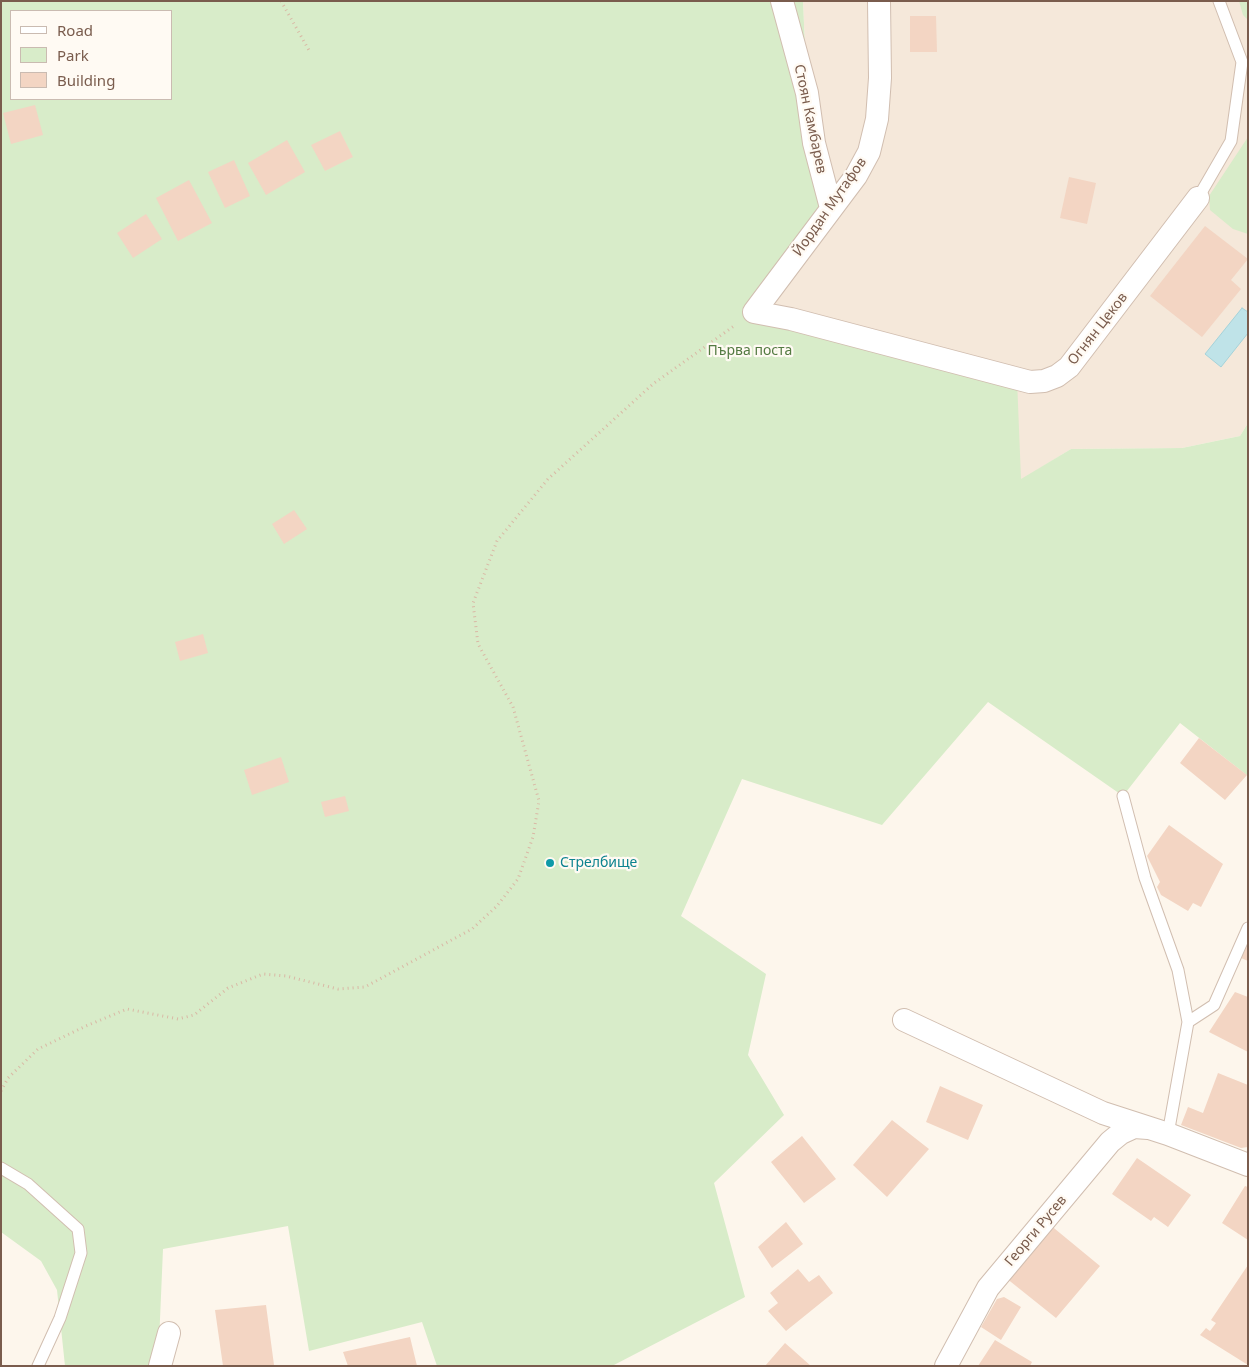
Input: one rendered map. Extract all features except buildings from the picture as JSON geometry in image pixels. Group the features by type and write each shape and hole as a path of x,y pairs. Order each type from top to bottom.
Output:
{"street":[{"name":"Стоян Камбарев","path":"782,1 807,93 814,144 831,208"},
{"name":"Йордан Мутафов","path":"754,312 856,176 869,152 877,119 880,78 879,1"},
{"name":"Огнян Цеков","path":"754,312 790,319 1030,382 1044,381 1057,376 1069,367 1198,198"},
{"path":"904,1020 1103,1113 1160,1131 1248,1166"},
{"name":"Георги Русев","path":"946,1366 988,1288 1110,1142 1121,1133 1134,1127 1160,1131"},
{"path":"160,1366 169,1333"}],"lane":[{"name":"Огнян Цеков","path":"1198,198 1231,141 1242,62 1219,1"},
{"path":"1123,796 1145,878 1178,970 1188,1022 1160,1131"},
{"path":"1188,1022 1214,1005 1248,928"},
{"path":"1,1168 28,1184 78,1229 81,1252 60,1318 38,1366"}],"path":[{"path":"281,1 310,52"},
{"path":"1,1091 8,1078 38,1049 86,1026 128,1009 178,1019 194,1015 228,988 263,974 286,976 338,989 365,987 472,929 497,906 518,879 532,837 540,801 513,707 478,644 473,603 497,541 548,479 653,384 754,312"}],"shaded area":[{"path":"803,1 1248,1 1248,423 1240,436 1182,448 1071,449 1021,480 754,312 807,93"}],"green space":[{"name":"Първа поста","path":"1,1 803,1 807,93 831,208 755,311 1017,379 1021,479 1071,449 1182,448 1240,436 1248,423 1248,776 1180,723 1123,796 988,702 882,825 742,779 681,916 766,974 748,1055 784,1115 714,1183 745,1297 612,1366 437,1366 422,1322 309,1351 288,1226 163,1249 158,1366 65,1366 57,1290 41,1261 1,1232"},
{"path":"1239,1 1248,1 1248,20 1243,15"},
{"path":"1248,137 1248,234 1233,229 1210,210 1209,196"}],"water":[{"path":"1242,308 1248,312 1248,333 1221,367 1205,354"}],"place":[{"name":"Стрелбище","path":"550,863"}]}
